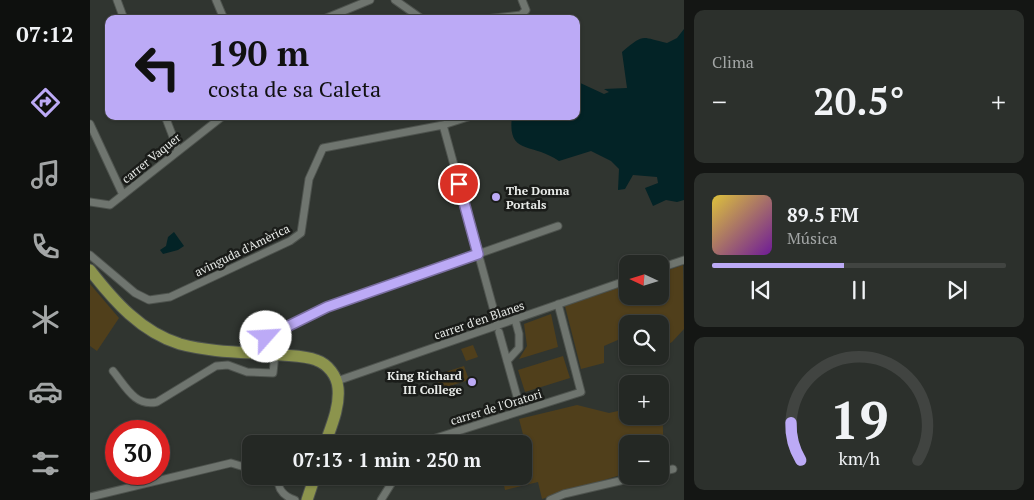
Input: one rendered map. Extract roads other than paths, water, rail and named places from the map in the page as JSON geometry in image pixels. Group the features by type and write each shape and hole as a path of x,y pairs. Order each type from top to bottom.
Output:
{"main road":[{"path":"90,270 118,303 143,325 180,344 316,360 328,367 337,381 338,398 328,435"},
{"path":"307,500 312,485"}],"street":[{"path":"117,0 123,15"},
{"path":"216,0 222,15"},
{"path":"334,15 370,0"},
{"path":"395,0 416,15"},
{"path":"521,15 526,10 522,0"},
{"path":"166,120 178,150"},
{"name":"carrer Vaquer","path":"90,202 110,205 217,120"},
{"path":"460,120 443,126 497,322"},
{"path":"90,124 123,195"},
{"name":"avinguda d'Amèrica","path":"90,255 135,293 149,300 170,297 301,233 309,179 323,148 443,126"},
{"path":"236,352 327,307 558,226"},
{"path":"669,265 684,260"},
{"name":"carrer d'en Blanes","path":"337,381 619,283"},
{"name":"carrer de l'Oratori","path":"446,435 581,392 558,304"},
{"path":"507,361 520,348 515,319"},
{"path":"499,332 521,411"},
{"path":"113,371 138,401 146,405 157,402 216,366 228,365 247,372 274,374 275,354"},
{"path":"90,497 231,463 242,466"},
{"path":"669,470 674,469"},
{"path":"550,500 564,494 619,481"},
{"path":"278,485 282,493 295,500"},
{"path":"381,500 390,485"}],"water":[{"path":"684,29 684,200 677,202 666,200 653,206 645,188 658,183 657,177 633,175 625,189 618,190 619,169 611,161 591,151 559,161 518,143 513,137 512,120 580,120 580,83 604,94 609,92 604,89 627,88 622,52 639,39 647,38 667,43 677,38"},
{"path":"174,232 184,246 178,250 163,254 160,250 166,246 168,237"}],"place":[{"name":"The Donna Portals","path":"496,197"},
{"name":"King Richard III College","path":"472,382"}]}
